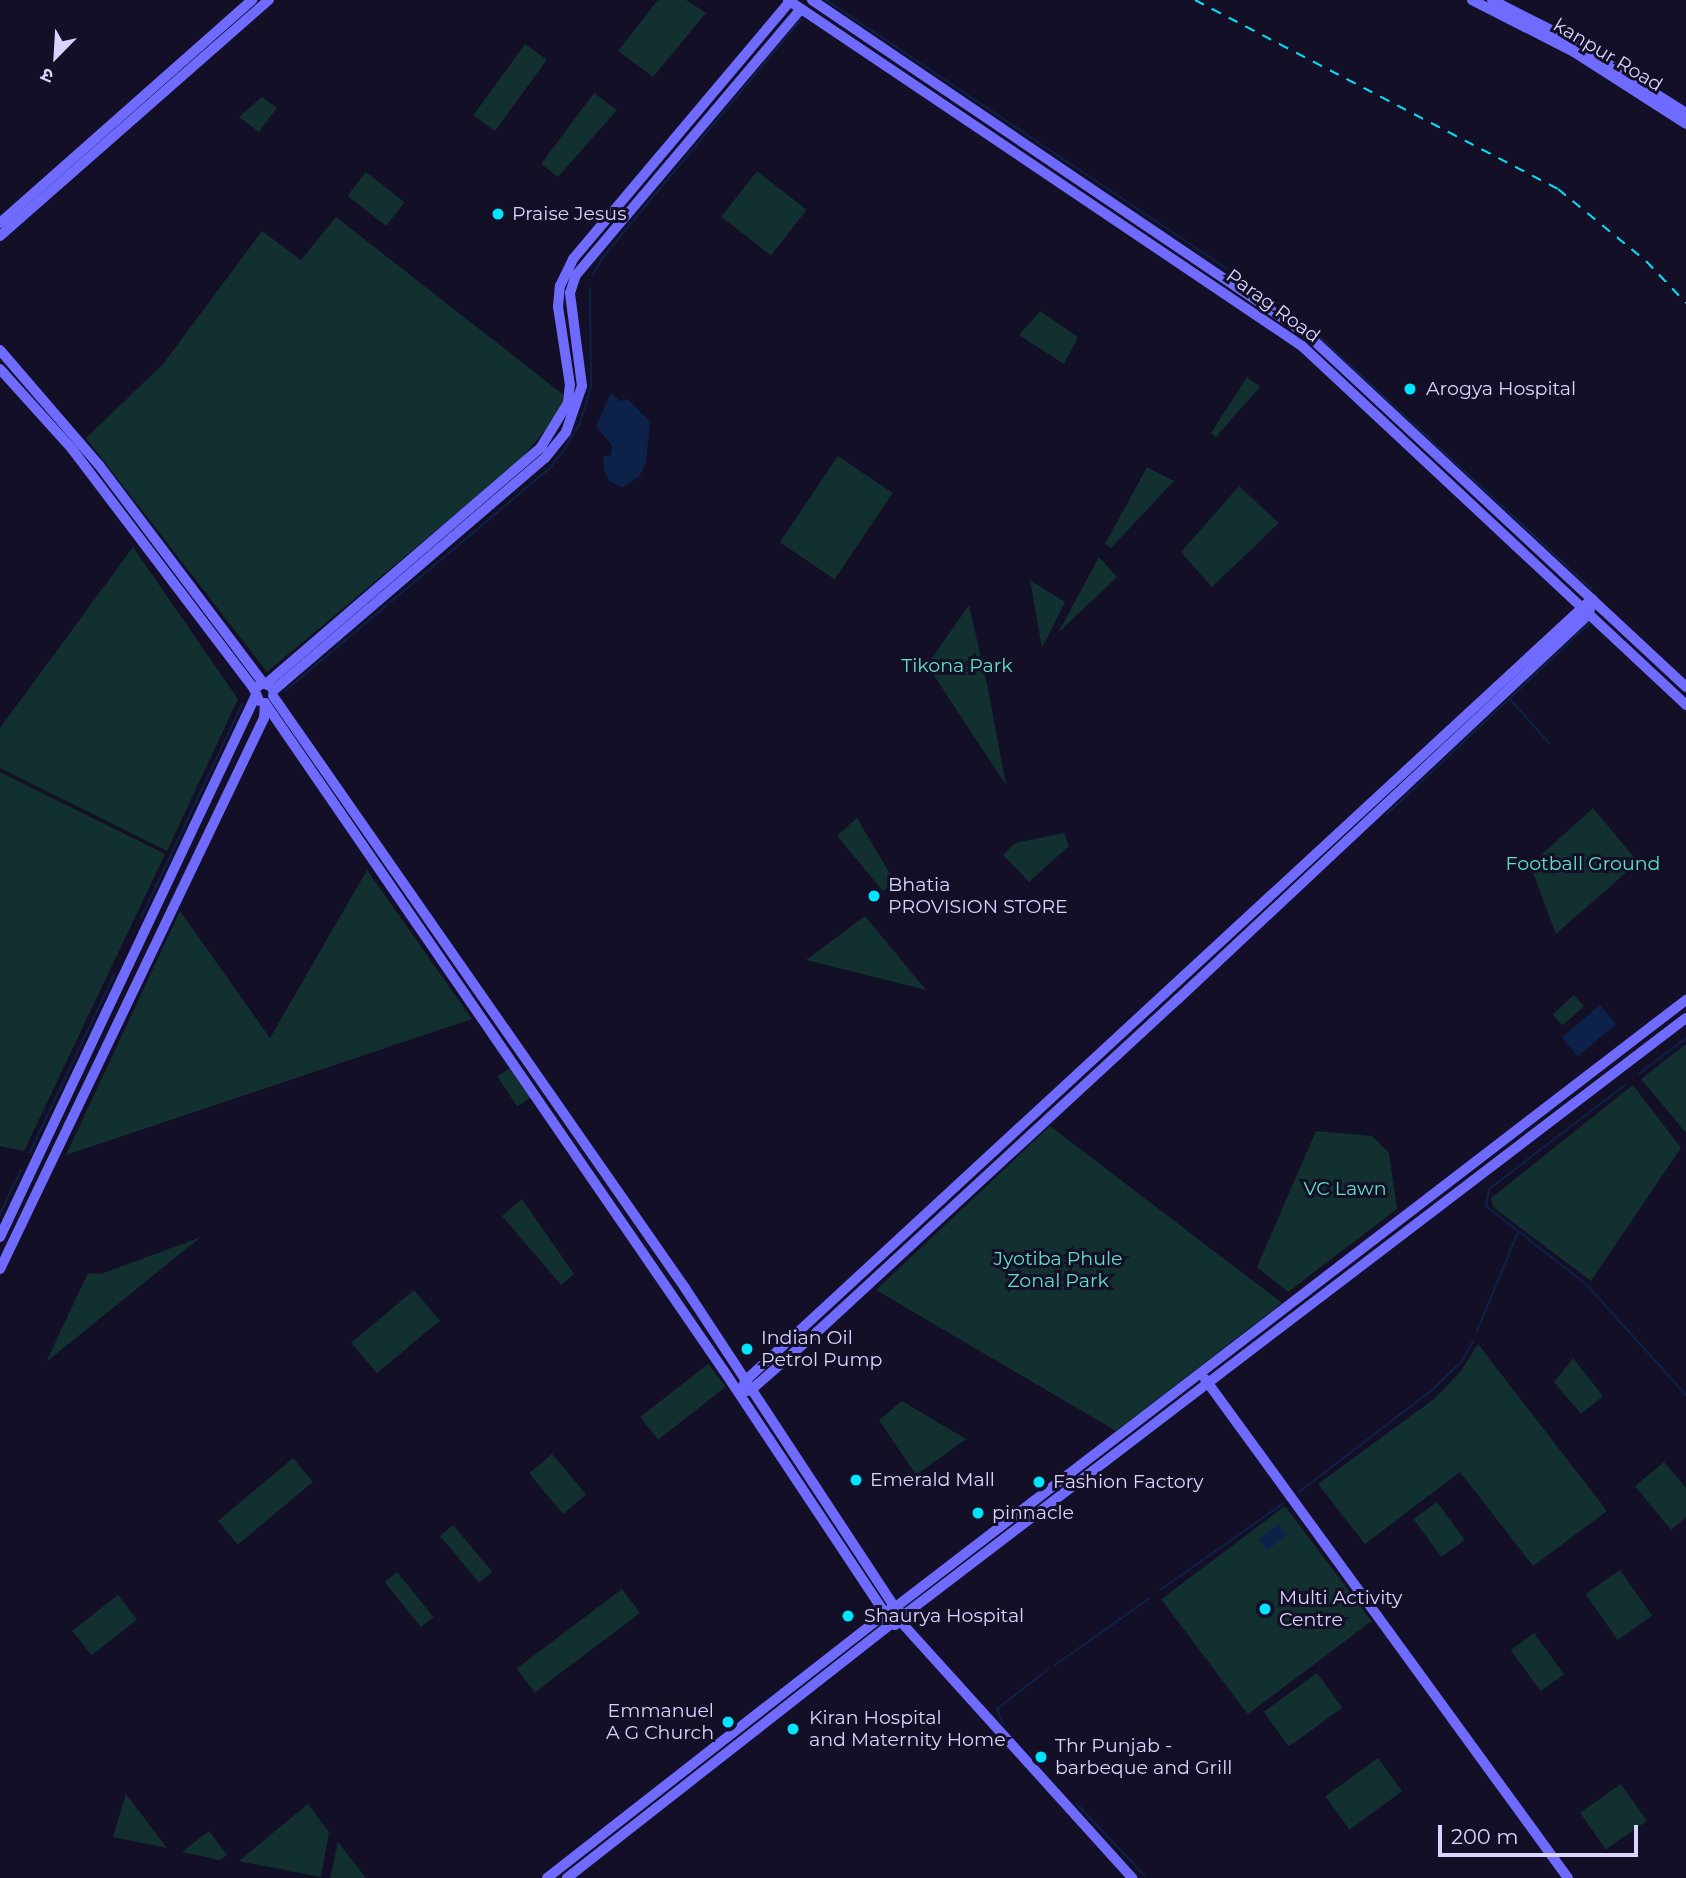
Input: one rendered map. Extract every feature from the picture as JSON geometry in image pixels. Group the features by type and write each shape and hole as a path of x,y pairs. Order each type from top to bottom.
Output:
{"street":[{"path":"0,223 252,0"},
{"path":"0,236 269,0"},
{"path":"0,1237 264,693 541,447 568,403 570,385 558,307 563,276 789,0"},
{"name":"Parag Road","path":"789,0 1272,322 1686,705"},
{"path":"1492,0 1517,18 1571,40 1686,113"},
{"name":"kanpur Road","path":"1477,1 1517,18 1686,124"},
{"path":"264,693 545,458 559,440 578,406 582,386 570,293 576,275 815,2"},
{"name":"Parag Road","path":"815,2 1272,306 1309,336 1686,687"},
{"path":"0,351 99,465 264,693 745,1388 893,1614 1132,1878"},
{"path":"0,369 72,449 264,693 264,718 0,1269"},
{"path":"745,1388 1585,610 1592,599"},
{"path":"547,1878 893,1614 1686,1000"},
{"path":"567,1878 893,1614 1209,1384 1686,1018"},
{"path":"1282,1311 1289,1323"},
{"path":"1201,1373 1568,1878"}],"green space":[{"path":"658,0 686,0 706,13 653,77 618,51"},
{"path":"525,44 547,60 495,131 473,115"},
{"path":"594,93 617,110 558,177 541,164"},
{"path":"262,97 277,108 259,132 239,117"},
{"path":"757,171 807,210 771,255 721,217"},
{"path":"366,172 405,202 386,226 348,196"},
{"path":"336,217 565,396 554,420 519,461 267,672 86,438 163,364 262,231 301,260"},
{"path":"1040,311 1078,337 1064,364 1019,335"},
{"path":"1247,377 1260,387 1216,437 1211,433"},
{"path":"838,456 893,493 835,579 780,542"},
{"path":"1147,467 1174,481 1111,548 1105,544"},
{"path":"1239,486 1279,523 1212,587 1181,552"},
{"path":"133,547 238,699 167,851 0,768 0,728"},
{"path":"1099,557 1117,577 1058,633"},
{"path":"1030,580 1065,602 1042,648"},
{"name":"Tikona Park","path":"969,605 988,689 1006,785 927,665"},
{"path":"0,772 165,854 24,1151 0,1146"},
{"name":"Football Ground","path":"1593,808 1638,862 1556,934 1530,865"},
{"path":"857,818 895,882 883,891 837,836"},
{"path":"1064,833 1069,846 1029,882 1003,855 1015,843"},
{"path":"367,870 472,1019 66,1155 180,911 270,1038"},
{"path":"865,916 926,990 806,960"},
{"path":"1574,995 1584,1006 1562,1026 1552,1014"},
{"path":"1686,1044 1686,1133 1641,1079"},
{"path":"513,1066 533,1096 517,1106 497,1077"},
{"path":"1633,1085 1681,1148 1591,1281 1493,1207 1491,1198"},
{"name":"Jyotiba Phule Zonal Park","path":"1050,1126 1282,1303 1116,1431 876,1290"},
{"name":"VC Lawn","path":"1316,1131 1372,1136 1389,1153 1397,1209 1288,1292 1257,1267"},
{"path":"522,1199 574,1274 561,1285 502,1216"},
{"path":"201,1237 46,1362 88,1273 101,1274"},
{"path":"414,1290 440,1321 377,1373 351,1343"},
{"path":"1478,1344 1607,1511 1533,1566 1460,1472 1365,1544 1318,1484 1434,1399 1461,1371"},
{"path":"1573,1358 1603,1396 1581,1414 1554,1382"},
{"path":"708,1364 726,1387 658,1440 640,1417"},
{"path":"902,1401 966,1439 916,1475 879,1420"},
{"path":"552,1454 586,1495 563,1514 529,1473"},
{"path":"293,1458 313,1482 238,1545 218,1521"},
{"path":"1664,1462 1686,1488 1686,1517 1671,1530 1635,1486"},
{"path":"1437,1502 1465,1540 1441,1557 1414,1519"},
{"name":"Multi Activity Centre","path":"1285,1506 1372,1621 1248,1714 1161,1599"},
{"path":"453,1525 492,1572 479,1583 440,1536"},
{"path":"1620,1570 1652,1616 1618,1640 1586,1594"},
{"path":"397,1572 434,1617 421,1627 385,1582"},
{"path":"622,1589 640,1613 535,1692 517,1668"},
{"path":"118,1595 137,1619 91,1655 72,1631"},
{"path":"1534,1633 1564,1674 1541,1691 1511,1650"},
{"path":"1317,1673 1342,1708 1289,1747 1264,1712"},
{"path":"1378,1758 1402,1791 1350,1829 1325,1796"},
{"path":"1621,1784 1647,1821 1606,1850 1580,1813"},
{"path":"126,1794 167,1848 113,1837"},
{"path":"308,1804 329,1832 321,1877 239,1861"},
{"path":"209,1831 227,1855 220,1860 182,1852"},
{"path":"338,1842 366,1878 330,1878"}],"water":[{"path":"611,393 620,401 628,399 650,422 646,463 639,477 622,487 610,482 604,471 603,457 611,455 612,446 596,426"},
{"path":"1600,1005 1616,1024 1578,1056 1562,1037"},
{"path":"1279,1524 1287,1535 1267,1550 1259,1539"}],"waterway":[{"path":"826,0 1290,311"},
{"path":"592,276 603,257 801,19"},
{"path":"285,691 550,468 580,423 591,386 590,288"},
{"path":"1299,318 1592,589"},
{"path":"1387,814 1590,623"},
{"path":"1510,699 1549,743"},
{"path":"141,918 242,704"},
{"path":"30,1152 114,975"},
{"path":"1639,1074 1686,1038"},
{"path":"1625,1085 1489,1189 1486,1206 1586,1284 1686,1395"},
{"path":"0,1214 21,1170"},
{"path":"1477,1331 1518,1232"},
{"path":"1299,1492 1432,1390 1462,1361 1473,1341"},
{"path":"1160,1590 1284,1503"},
{"path":"1055,1665 1150,1598"},
{"path":"1003,1723 997,1709 1046,1671"},
{"path":"1076,1803 1145,1876"}],"railway":[{"path":"1195,0 1558,189 1646,261 1686,303"}],"place":[{"name":"Praise Jesus","path":"498,214"},
{"name":"Arogya Hospital","path":"1410,389"},
{"name":"Bhatia PROVISION STORE","path":"874,896"},
{"name":"Indian Oil Petrol Pump","path":"747,1349"},
{"name":"Emerald Mall","path":"856,1480"},
{"name":"Fashion Factory","path":"1039,1482"},
{"name":"pinnacle","path":"978,1513"},
{"name":"Multi Activity Centre","path":"1265,1609"},
{"name":"Shaurya Hospital","path":"848,1616"},
{"name":"Emmanuel A G Church","path":"728,1722"},
{"name":"Kiran Hospital and Maternity Home","path":"793,1729"},
{"name":"Thr Punjab - barbeque and Grill","path":"1041,1757"}]}
